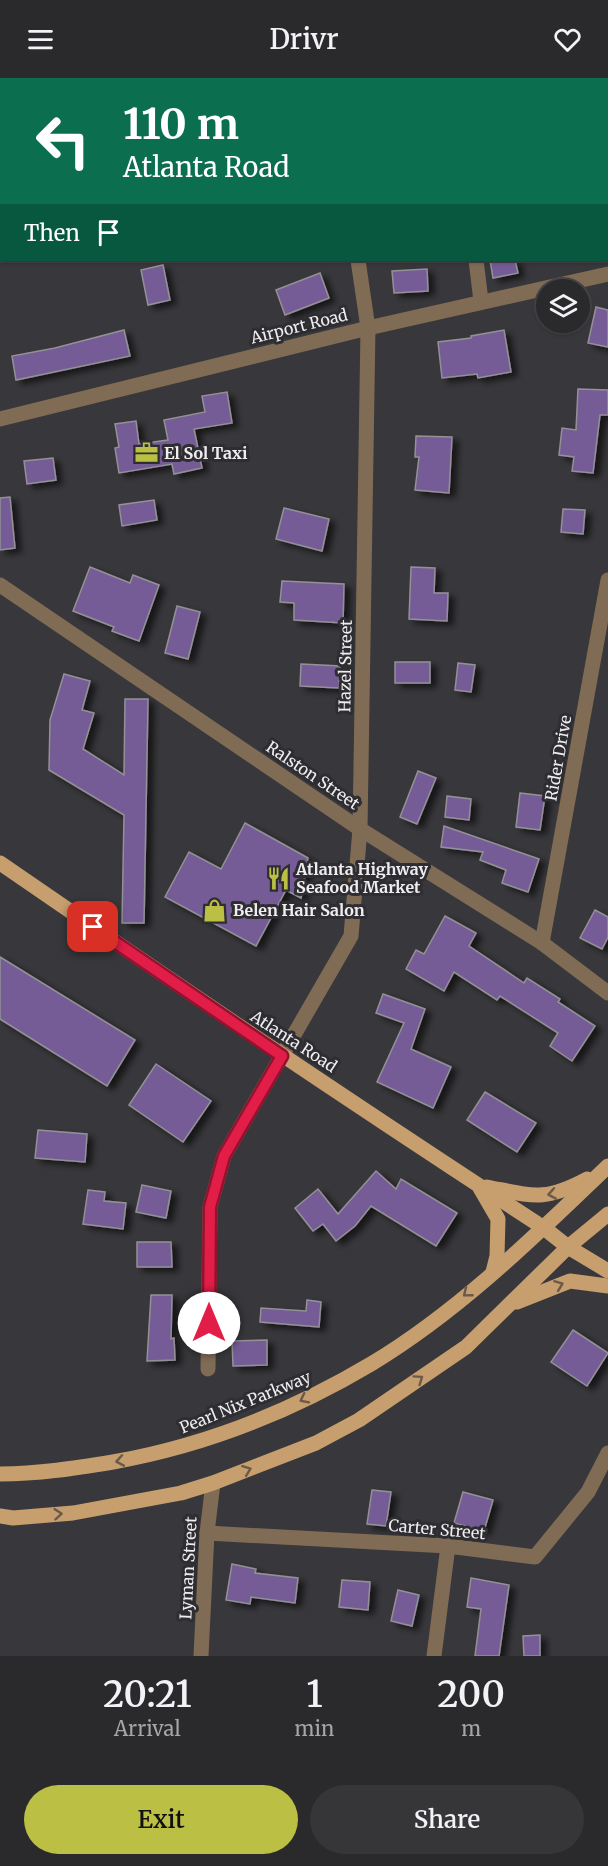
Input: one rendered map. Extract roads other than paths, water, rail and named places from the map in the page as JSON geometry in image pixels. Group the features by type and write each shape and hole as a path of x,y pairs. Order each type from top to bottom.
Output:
{"main road":[{"name":"Atlanta Road","path":"0,863 282,1056 544,1228 568,1247 608,1271"},
{"path":"478,1185 536,1197 564,1192 606,1168"},
{"name":"Pearl Nix Parkway","path":"0,1474 68,1470 171,1450 199,1442 298,1403 371,1363 418,1331 544,1228 606,1168"},
{"path":"478,1185 498,1219 497,1256 493,1272"},
{"path":"0,1516 13,1518 73,1513 181,1493 316,1443 358,1420 466,1347 568,1247 608,1214"},
{"path":"512,1304 570,1281 608,1286"}],"street":[{"name":"Hazel Street","path":"282,1056 351,936 360,828 368,328 358,261"},
{"path":"476,261 481,301"},
{"name":"Airport Road","path":"0,419 481,301 608,274"},
{"name":"Rider Drive","path":"542,943 608,580"},
{"name":"Ralston Street","path":"0,585 360,828 542,943 608,993"},
{"path":"208,1369 210,1207 224,1156 282,1056"},
{"name":"Carter Street","path":"207,1533 448,1546 535,1557 588,1492 608,1453"},
{"name":"Lyman Street","path":"201,1656 207,1533 213,1483"},
{"path":"434,1656 448,1546"}],"place":[{"name":"El Sol Taxi","path":"146,453"},
{"name":"Atlanta Highway Seafood Market","path":"278,878"},
{"name":"Belen Hair Salon","path":"215,910"}]}
